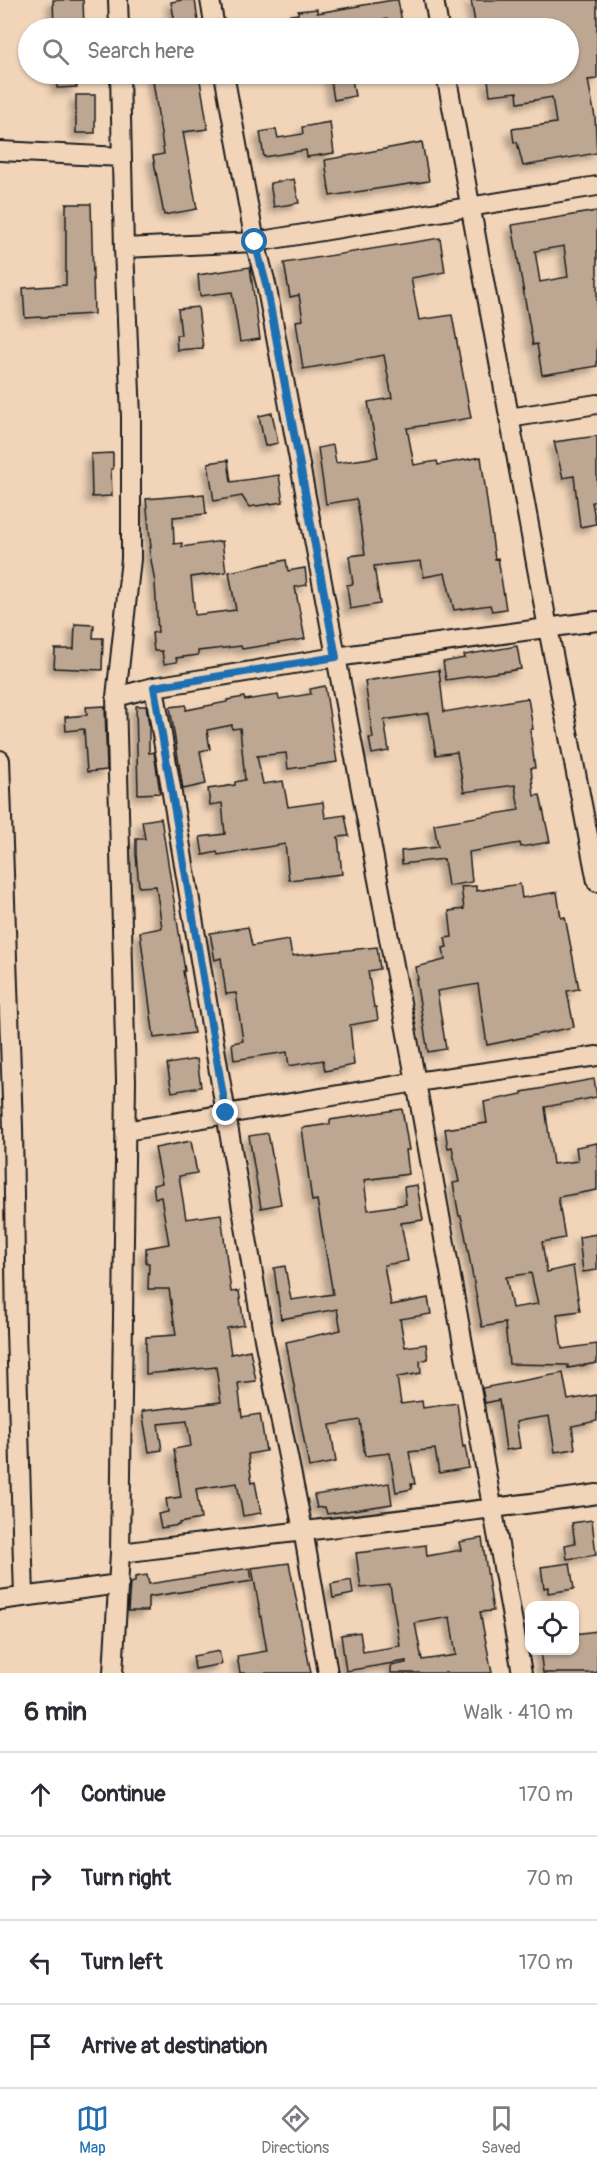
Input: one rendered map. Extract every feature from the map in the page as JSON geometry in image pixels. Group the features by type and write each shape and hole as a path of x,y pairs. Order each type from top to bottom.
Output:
{"street":[{"path":"118,0 119,18"},
{"path":"210,0 214,18"},
{"path":"434,0 437,18"},
{"path":"113,1673 120,1553 126,1081 116,697 131,559 131,417 120,84"},
{"path":"226,84 255,242 266,284 416,1082 522,1673"},
{"path":"448,84 597,882"},
{"path":"0,151 122,157"},
{"path":"124,248 255,242 597,186"},
{"path":"509,418 597,404"},
{"path":"116,697 154,687 336,657 597,621"},
{"path":"154,687 264,1339 303,1530 328,1673"},
{"path":"0,760 13,1127 24,1596"},
{"path":"125,1131 416,1082 597,1056"},
{"path":"120,1553 494,1509 597,1494"},
{"path":"0,1599 119,1584"}],"building":[{"path":"53,0 83,0 84,18 54,18"},
{"path":"195,0 198,18 174,18 171,2"},
{"path":"398,0 401,18 285,18 285,16 298,14 298,11 317,9 317,13"},
{"path":"471,0 597,0 597,79 588,80 595,117 597,153 523,166 512,129 556,123 552,97 518,103 517,92 490,95 489,84 579,84 579,18 474,18"},
{"path":"57,84 77,84 77,87 57,88"},
{"path":"154,84 201,84 208,129 183,132 197,209 164,215 153,156 164,154"},
{"path":"332,84 353,84 355,96 334,100"},
{"path":"76,95 95,95 95,133 76,133"},
{"path":"330,122 334,153 307,157 306,150 264,157 260,132 276,129 278,138 303,134 302,127"},
{"path":"422,142 429,181 330,196 325,160"},
{"path":"294,179 299,203 274,207 270,183"},
{"path":"66,204 91,204 94,314 25,318 23,288 66,285"},
{"path":"597,211 597,366 542,375 537,344 533,345 512,225","holes":["564,246 568,277 540,282 535,251"]},
{"path":"440,238 445,272 411,278 419,320 452,315 471,418 407,428 414,465 437,461 438,465 481,457 495,559 498,558 506,609 492,611 490,605 454,610 445,573 424,577 421,561 374,566 380,604 350,609 347,585 353,584 349,556 365,554 357,501 356,499 326,504 318,448 333,445 336,463 378,457 368,402 392,398 384,355 303,369 296,321 303,320 299,295 290,297 284,263"},
{"path":"250,267 260,339 240,342 232,292 200,296 198,275"},
{"path":"198,307 203,348 177,350 176,335 181,335 178,309"},
{"path":"272,413 278,443 265,446 259,416"},
{"path":"597,436 597,501 592,502 596,524 580,527 574,476 563,478 554,442"},
{"path":"113,453 112,496 92,497 91,454"},
{"path":"228,460 231,482 279,475 283,502 249,507 242,496 214,501 208,463"},
{"path":"204,494 206,514 173,517 174,544 182,543 182,547 222,541 226,572 191,577 195,615 236,610 229,572 286,560 288,571 305,568 307,585 295,587 305,639 242,649 241,646 198,651 198,655 176,658 177,662 164,664 162,651 154,651 152,633 158,632 146,499"},
{"path":"75,624 94,625 93,638 103,638 102,670 54,668 55,649 74,649"},
{"path":"517,646 521,669 446,680 443,662 465,658 464,655"},
{"path":"439,670 444,712 528,698 533,729 530,730 535,768 531,768 534,796 540,795 550,842 521,847 520,843 469,852 472,882 448,886 444,859 402,864 401,851 438,847 434,824 519,810 515,785 464,792 457,752 436,755 429,713 384,720 389,751 372,754 369,738 373,738 365,681"},
{"path":"325,686 337,762 288,769 286,753 257,756 263,784 283,781 288,807 323,802 325,818 345,815 349,836 338,837 342,874 289,880 285,844 218,855 217,852 203,855 200,837 225,834 222,803 210,805 208,789 235,785 235,782 245,780 240,728 232,729 232,725 207,730 210,749 200,751 206,784 183,789 170,707 186,705 186,710 244,697 245,700 278,695 279,699 311,694 310,689"},
{"path":"105,706 107,770 87,772 84,729 66,731 65,717 87,715 86,707"},
{"path":"136,706 146,706 149,753 154,752 160,793 138,794"},
{"path":"161,818 194,1033 154,1038 140,932 162,928 156,886 139,887 136,839 145,839 142,821"},
{"path":"520,884 522,898 557,892 561,918 565,917 579,989 567,991 574,1027 487,1045 478,984 437,991 446,1049 428,1052 416,980 418,980 416,967 445,960 443,948 447,947 445,938 452,937 449,911 464,909 461,887 476,886 476,891"},
{"path":"248,927 252,946 289,940 292,956 377,947 380,969 368,971 378,1020 350,1025 354,1065 325,1071 323,1060 289,1066 287,1052 234,1060 232,1043 243,1041 236,993 226,994 221,958 215,960 210,933"},
{"path":"197,1059 201,1087 172,1092 167,1064"},
{"path":"594,1079 597,1097 545,1107 553,1164 578,1161 576,1147 597,1143 597,1190 558,1197 565,1238 542,1242 547,1272 573,1266 580,1311 557,1314 562,1349 597,1344 597,1363 568,1368 568,1365 509,1364 505,1323 482,1327 453,1183 459,1182 452,1147 448,1148 445,1129 487,1123 484,1102 522,1094 522,1092","holes":["531,1273 538,1304 512,1308 506,1277"]},
{"path":"402,1109 409,1150 406,1150 409,1174 364,1180 368,1210 406,1204 404,1187 417,1185 423,1220 401,1223 408,1261 384,1265 391,1305 428,1298 431,1314 400,1319 405,1347 426,1344 428,1359 420,1361 421,1373 397,1377 401,1404 422,1401 423,1408 457,1403 463,1447 465,1446 469,1468 439,1473 435,1449 409,1452 415,1484 411,1484 412,1489 396,1492 390,1453 365,1456 360,1420 330,1425 336,1462 309,1467 286,1342 341,1330 337,1309 281,1319 274,1268 285,1266 291,1300 333,1294 317,1200 312,1201 302,1128 330,1124 330,1120"},
{"path":"268,1133 281,1204 261,1208 249,1136"},
{"path":"191,1141 197,1173 179,1176 186,1219 221,1214 231,1292 239,1291 244,1325 227,1328 231,1354 250,1350 256,1381 238,1383 242,1417 260,1414 266,1451 248,1454 252,1483 255,1482 261,1513 243,1516 237,1483 196,1489 201,1519 161,1528 158,1514 168,1512 166,1499 181,1497 174,1449 191,1446 187,1421 158,1424 162,1450 149,1452 142,1411 221,1402 216,1367 146,1374 146,1337 176,1335 169,1289 148,1289 149,1263 146,1263 146,1248 169,1244 161,1197 155,1198 153,1185 162,1183 155,1148"},
{"path":"597,1234 597,1270 583,1272 579,1237"},
{"path":"563,1373 568,1400 597,1395 597,1421 572,1426 575,1449 555,1452 549,1416 516,1422 520,1448 506,1450 499,1400 485,1403 482,1388"},
{"path":"389,1483 392,1504 327,1514 325,1507 317,1508 314,1495"},
{"path":"592,1520 596,1555 567,1559 565,1545 575,1543 572,1523"},
{"path":"482,1538 493,1611 480,1612 492,1673 391,1673 391,1666 406,1663 406,1661 346,1671 341,1635 360,1632 363,1652 400,1646 390,1585 361,1588 356,1553 426,1545 427,1556 461,1550 459,1542","holes":["450,1617 456,1655 422,1660 415,1623"]},
{"path":"289,1563 311,1673 240,1673 237,1656 267,1651 252,1568"},
{"path":"570,1563 574,1589 548,1593 548,1587 544,1588 541,1567"},
{"path":"250,1568 252,1581 148,1597 148,1611 128,1611 130,1583 135,1582 135,1577 147,1575 149,1584"},
{"path":"351,1580 353,1594 333,1598 331,1584"},
{"path":"597,1631 597,1673 543,1673 541,1655 579,1655 579,1633"},
{"path":"219,1651 222,1664 195,1669 193,1656"}],"route":[{"path":"226,1113 154,687 336,657 266,284 255,242"}]}
